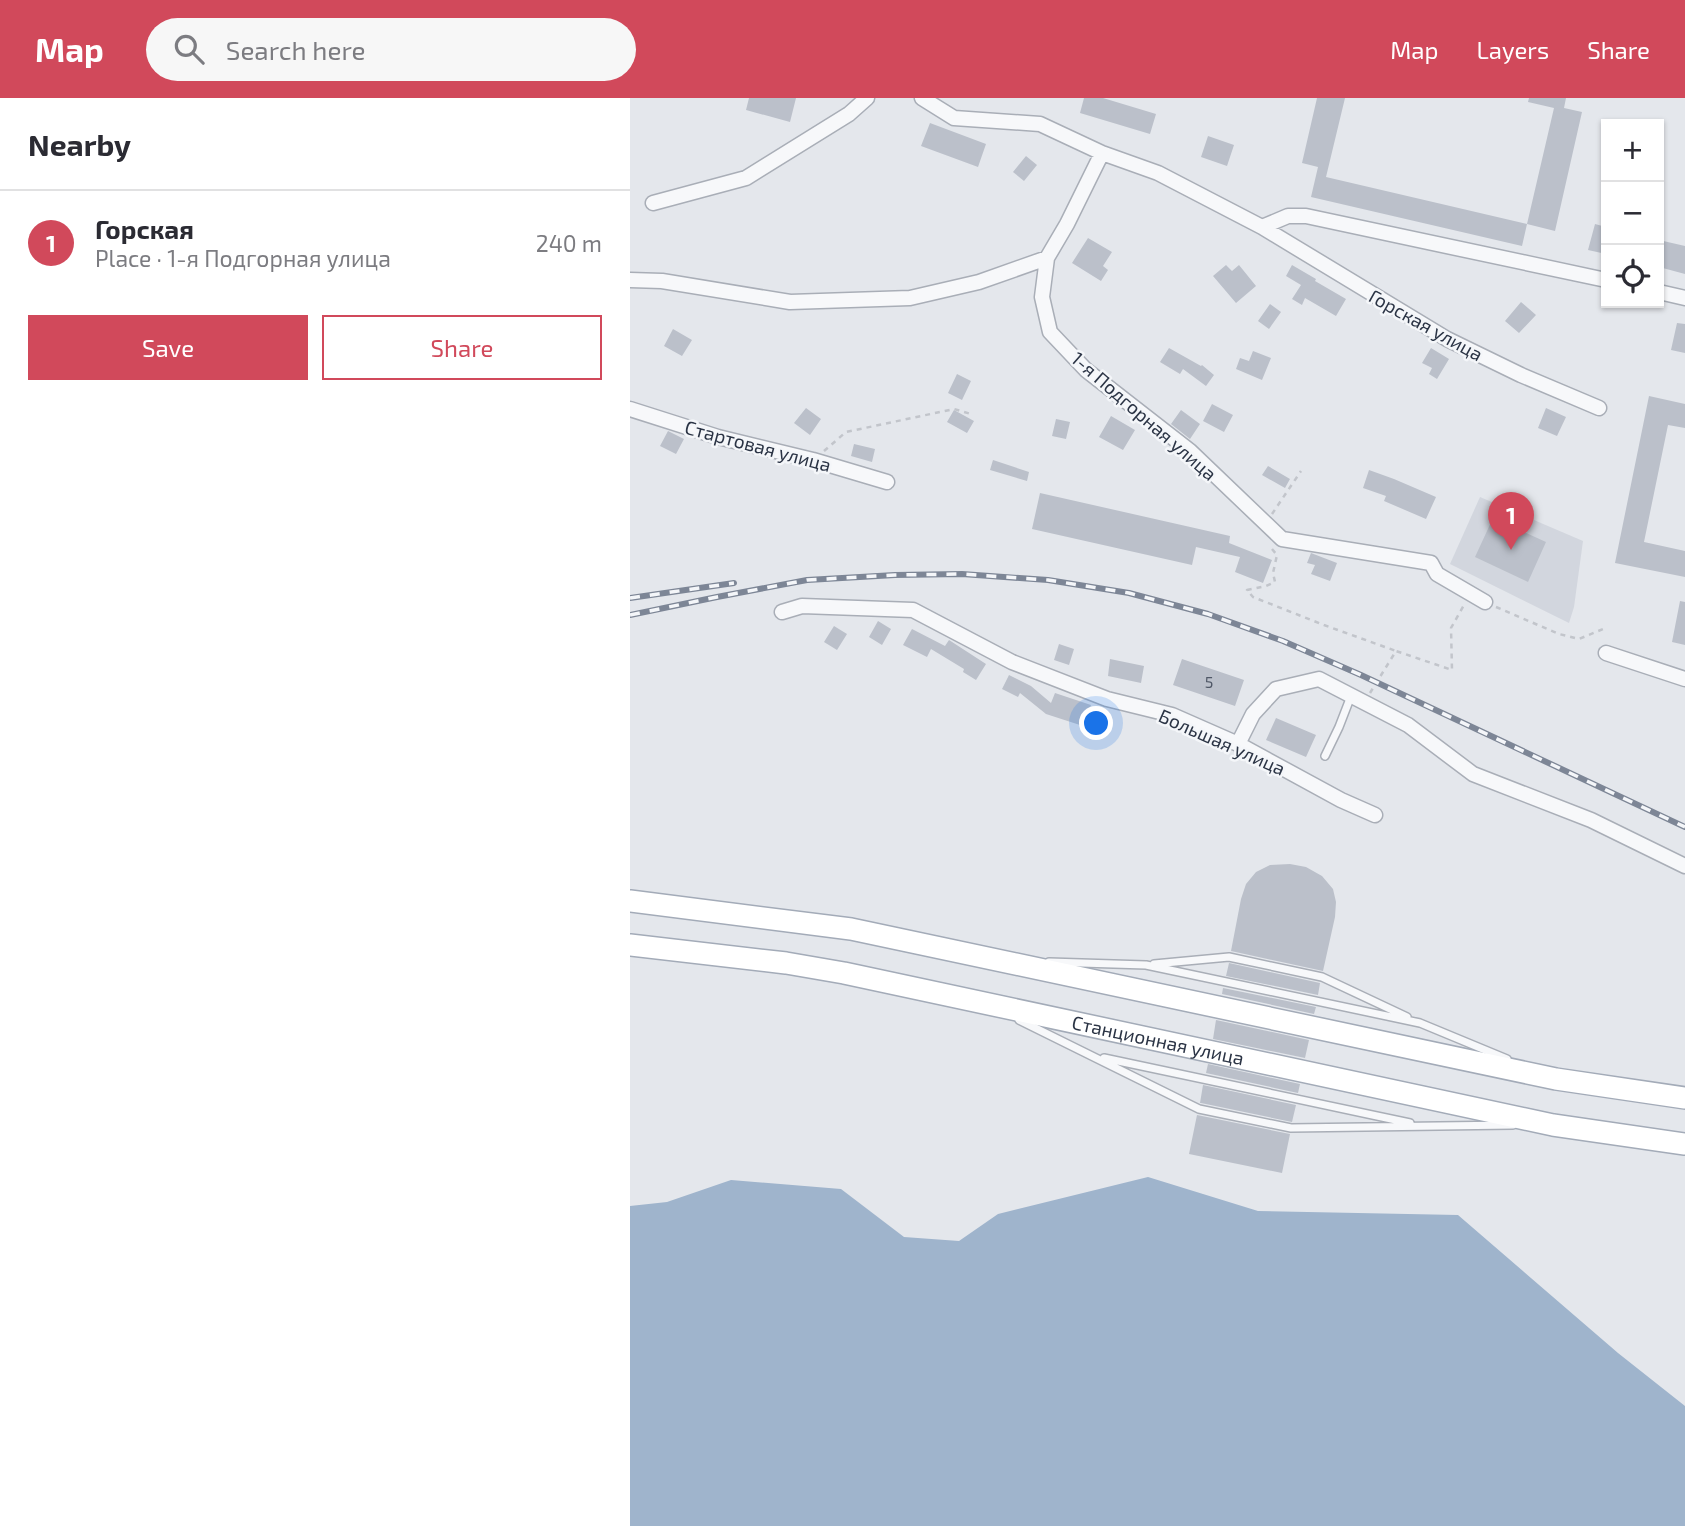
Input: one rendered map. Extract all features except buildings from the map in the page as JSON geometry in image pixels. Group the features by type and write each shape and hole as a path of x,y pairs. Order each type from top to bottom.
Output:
{"main road":[{"path":"630,901 850,929 1556,1079 1685,1098"},
{"name":"Станционная улица","path":"630,945 844,973 1553,1125 1685,1144"}],"street":[{"path":"653,203 746,178 849,114 867,98"},
{"name":"Горская улица","path":"922,98 954,118 1040,124 1102,153 1158,173 1262,227 1447,339 1521,375 1599,408"},
{"name":"1-я Подгорная улица","path":"1102,153 1047,258 1042,297 1050,332 1086,370 1190,452 1282,539 1431,563 1437,574 1485,602"},
{"path":"1262,227 1288,216 1306,216 1601,279"},
{"path":"630,280 662,281 790,302 910,298 979,282 1047,258"},
{"path":"1664,293 1685,298"},
{"name":"Стартовая улица","path":"630,409 718,437 813,460 887,482"},
{"name":"Большая улица","path":"782,612 802,606 913,610 1012,662 1107,699 1172,715 1238,744 1341,800 1375,815"},
{"path":"1606,653 1685,680"},
{"path":"1238,744 1253,714 1276,689 1319,679 1408,725 1473,774 1591,820 1685,866"}],"lane":[{"path":"1325,756 1351,696"},
{"path":"994,960 1146,965 1229,957 1322,977 1420,1023 1556,1079"},
{"path":"1146,965 1420,1023"},
{"path":"987,1004 1199,1108 1291,1128 1553,1125"},
{"path":"1093,1056 1425,1126"}],"path":[{"path":"813,460 846,432 954,409 971,414"},
{"path":"1301,471 1272,514 1269,525 1266,543 1277,555 1273,573 1275,582 1247,590 1252,597 1452,670 1451,628 1464,605 1485,602 1559,634 1579,639 1603,629"},
{"path":"1351,696 1357,689 1370,693 1396,651"}],"shaded area":[{"path":"1480,497 1583,541 1574,607 1569,623 1450,564"}],"water":[{"path":"1148,1177 1258,1211 1458,1215 1618,1353 1685,1406 1685,1526 630,1526 630,1206 667,1202 731,1180 841,1189 904,1237 959,1241 998,1214"}],"railway":[{"path":"630,615 807,580 895,575 962,574 1048,580 1129,593 1208,614 1283,641 1685,827"},
{"path":"630,598 734,583"}],"place":[{"name":"Горская","path":"1511,550"}]}
